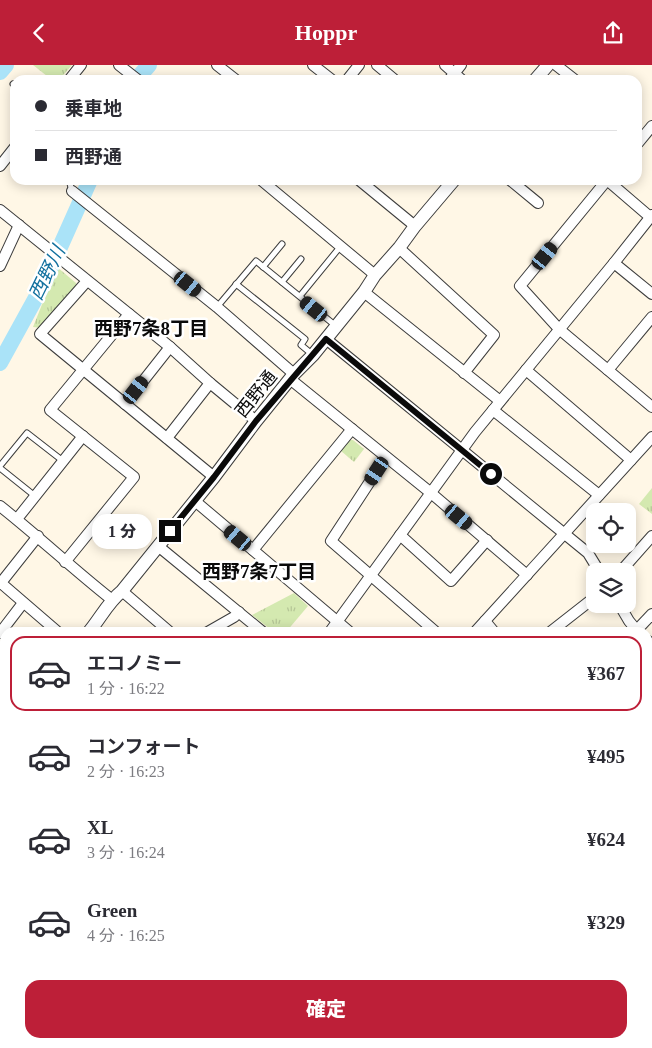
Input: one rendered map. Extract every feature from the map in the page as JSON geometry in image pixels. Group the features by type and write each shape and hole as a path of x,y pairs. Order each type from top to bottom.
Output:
{"street":[{"path":"73,75 81,65"},
{"path":"119,65 132,75"},
{"path":"217,65 230,75"},
{"path":"313,65 326,75"},
{"path":"351,75 359,65"},
{"path":"377,65 390,75"},
{"path":"445,65 453,75"},
{"path":"539,75 548,65"},
{"path":"556,65 569,75"},
{"path":"642,138 652,126"},
{"path":"0,165 10,153"},
{"path":"267,185 375,275"},
{"path":"365,185 415,226"},
{"name":"西野通","path":"94,627 111,599 122,591 214,477 256,421 292,377 313,355 364,292 375,275 400,248 415,226 450,185"},
{"path":"516,185 538,203"},
{"path":"603,185 520,286 559,329 652,407"},
{"path":"334,627 496,405 651,216 613,185"},
{"path":"72,191 217,307 292,377 352,429 527,575"},
{"path":"0,210 170,347 256,421"},
{"path":"0,266 19,225"},
{"path":"400,248 494,335 464,373"},
{"path":"614,263 652,294"},
{"path":"87,281 40,334 214,477"},
{"path":"364,292 464,373 496,405 599,495"},
{"path":"65,562 134,477 50,410 129,314"},
{"path":"608,370 652,317"},
{"path":"326,339 588,553 594,563"},
{"path":"125,404 170,347"},
{"path":"526,370 631,460"},
{"path":"167,439 210,383"},
{"path":"253,550 352,429"},
{"path":"17,519 83,436"},
{"path":"480,627 652,437"},
{"path":"386,457 331,541 431,627"},
{"path":"195,501 344,627"},
{"path":"0,506 111,599"},
{"path":"400,535 451,581 487,540"},
{"path":"38,536 0,583 52,627"},
{"path":"628,563 652,536"},
{"path":"158,546 255,627"},
{"path":"122,591 164,627"},
{"path":"5,627 23,603"},
{"path":"557,627 586,604"},
{"path":"216,627 239,612"},
{"path":"624,613 633,627"},
{"path":"641,627 652,614"},
{"path":"485,621 490,627"}],"lane":[{"path":"70,185 72,191"},
{"path":"263,267 282,244"},
{"path":"300,296 340,247"},
{"path":"282,283 302,259"},
{"path":"217,307 256,261 336,326"},
{"path":"236,284 305,339 300,345 313,355"},
{"path":"35,496 0,467 27,433 63,462"}],"green space":[{"path":"33,65 72,65 63,75 46,75"},
{"path":"57,267 76,283 76,286 41,328 33,327"},
{"path":"350,440 353,440 364,449 354,462 341,451"},
{"path":"652,488 652,514 639,504"},
{"path":"294,593 308,606 290,627 268,627 252,615"}],"waterway":[{"path":"0,72 6,65"},
{"name":"西野川","path":"140,75 149,65"},
{"name":"西野川","path":"0,363 44,283 88,185"}],"district":[{"name":"西野7条8丁目","path":"151,328"},
{"name":"西野7条7丁目","path":"259,571"}],"route":[{"path":"170,531 294,374 326,339 491,474"}]}
